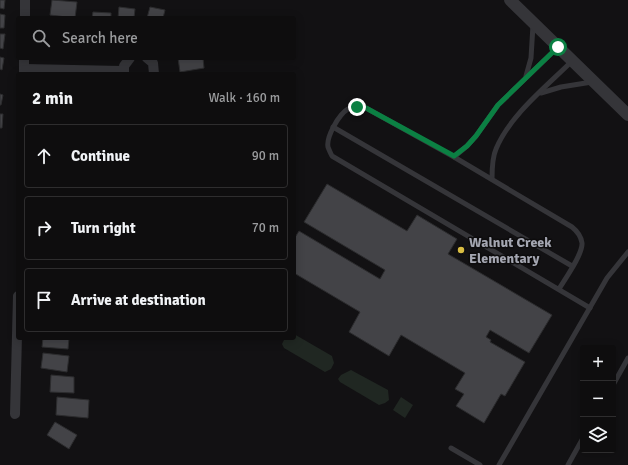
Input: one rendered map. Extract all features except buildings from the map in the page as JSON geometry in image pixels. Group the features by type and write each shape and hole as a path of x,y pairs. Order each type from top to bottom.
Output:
{"street":[{"path":"25,16 26,0"},
{"path":"510,0 628,116"},
{"path":"24,60 24,72"},
{"path":"123,72 124,66 128,60"},
{"path":"149,60 153,63 154,72"},
{"path":"15,414 17,340"}],"lane":[{"path":"525,79 531,58 532,22"},
{"path":"454,156 467,146 476,136 498,105 558,47"},
{"path":"492,180 492,165 495,150 505,131 517,116 572,61"},
{"path":"540,93 561,87 594,82"},
{"path":"559,289 578,256 582,244 578,233 572,227 454,156 366,108 348,108 341,116 333,127 329,137 328,147 332,156 590,308"},
{"path":"333,127 572,266"},
{"path":"499,465 608,278 628,252"},
{"path":"615,381 628,358"},
{"path":"568,465 580,443"},
{"path":"451,448 480,465"}],"shaded area":[{"path":"296,335 332,356 334,363 331,369 325,372 284,348 282,344 284,340 296,340"},
{"path":"351,370 388,390 389,400 379,405 340,382 338,379 341,375"},
{"path":"401,397 413,405 405,418 393,410"}],"place":[{"name":"Walnut Creek Elementary","path":"461,250"}],"route":[{"path":"357,107 366,108 454,156 467,146 476,136 498,105 558,47"}]}
